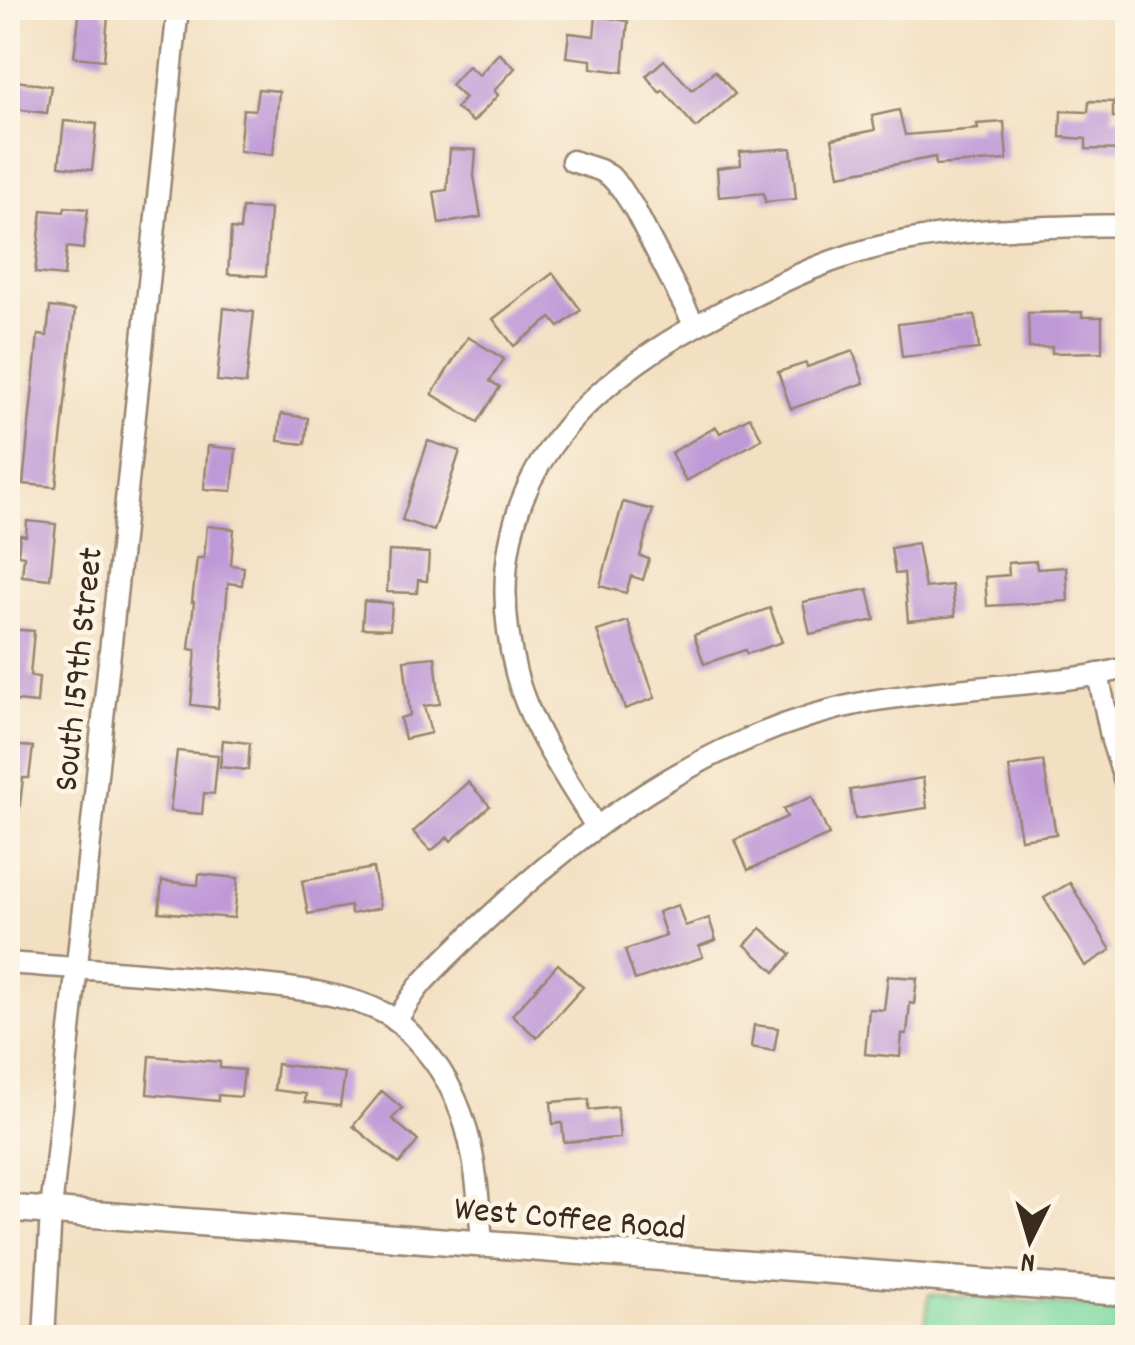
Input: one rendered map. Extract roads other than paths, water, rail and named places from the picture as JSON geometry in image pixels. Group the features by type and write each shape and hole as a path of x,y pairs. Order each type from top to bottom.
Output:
{"street":[{"name":"South 159th Street","path":"44,1338 51,1211 178,8"},
{"path":"572,161 600,170 621,188 695,326"},
{"path":"596,827 546,743 517,676 506,591 511,538 518,512 540,464 572,418 631,367 695,326 799,273 883,245 957,232 1128,225"},
{"path":"396,1021 419,986 539,871 647,792 714,753 818,713 914,694 1062,680 1128,666"},
{"path":"1098,674 1112,741 1128,791"},
{"path":"8,963 288,988 348,1000 385,1014 417,1040 438,1064 464,1118 477,1173 482,1244"},
{"name":"West Coffee Road","path":"8,1208 1128,1293"}]}
